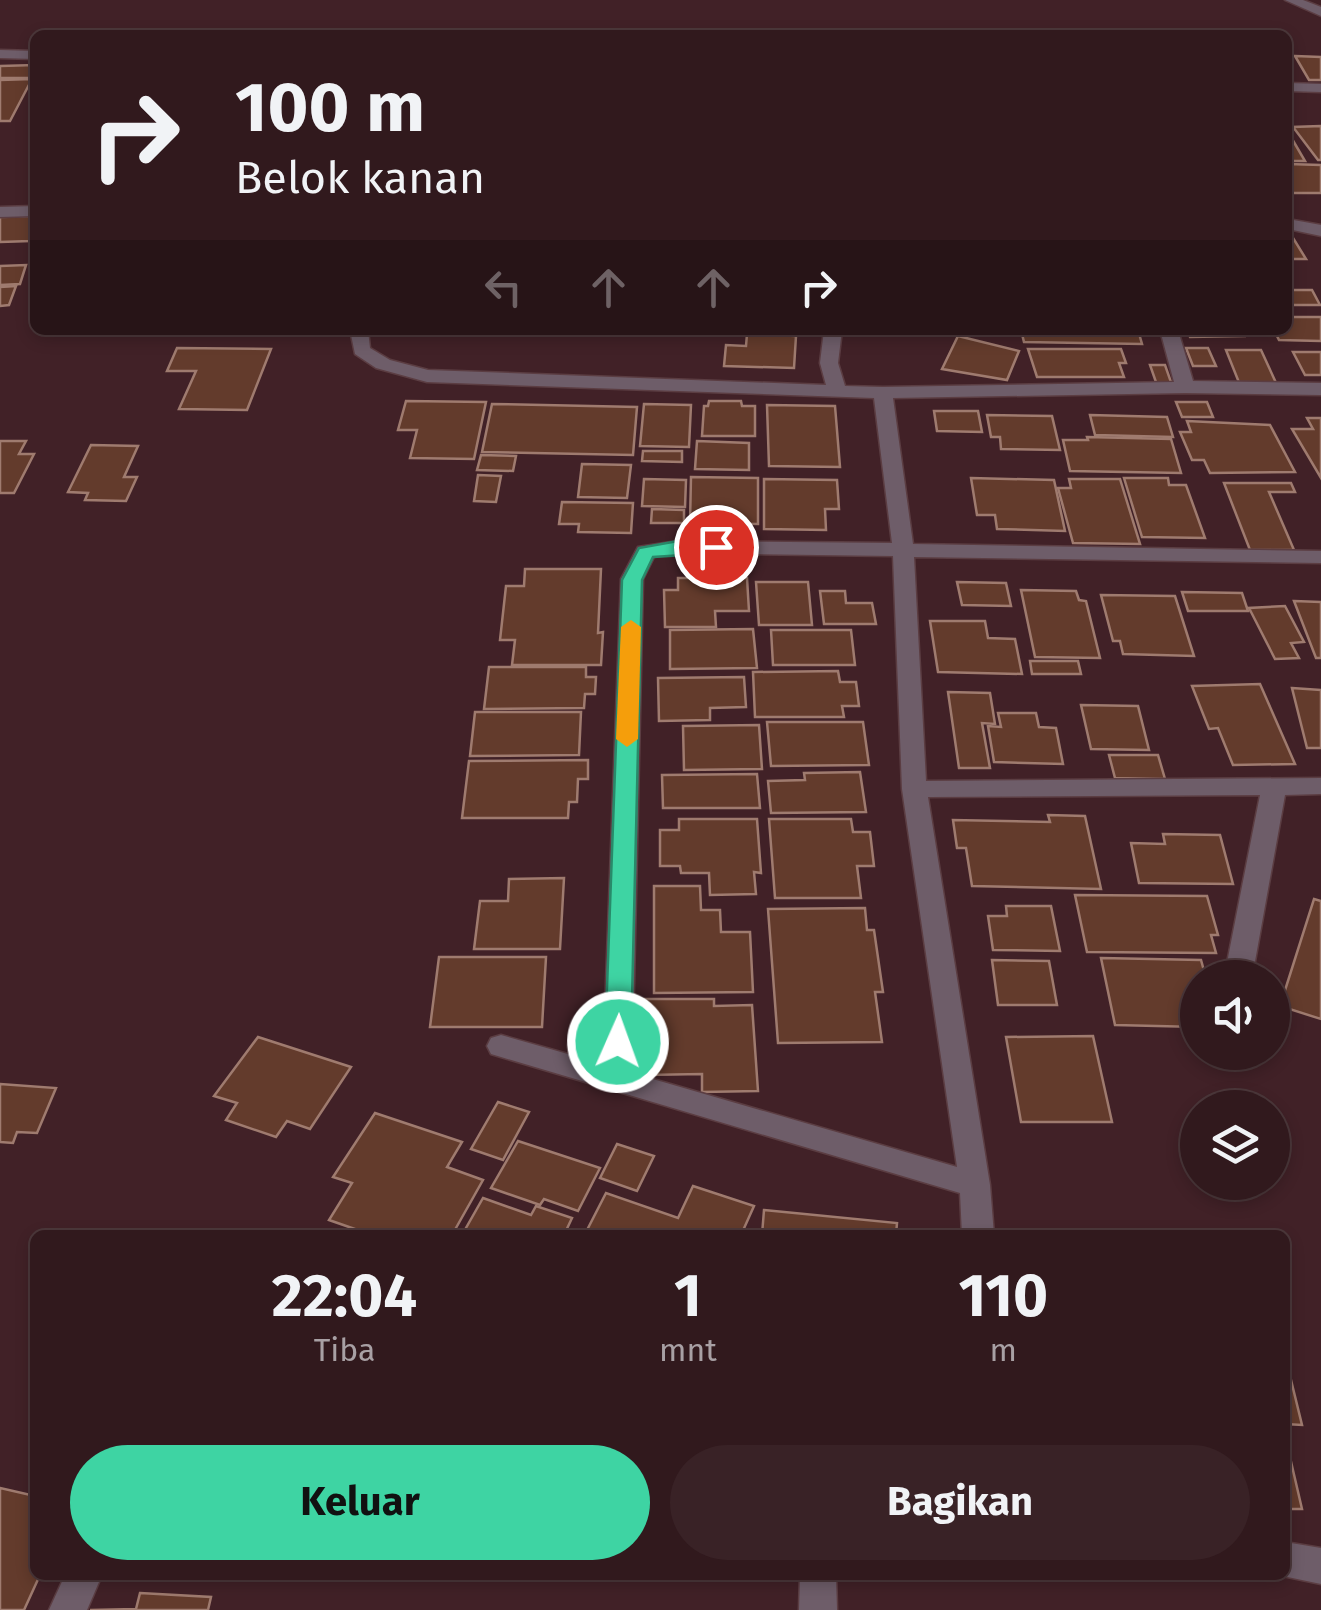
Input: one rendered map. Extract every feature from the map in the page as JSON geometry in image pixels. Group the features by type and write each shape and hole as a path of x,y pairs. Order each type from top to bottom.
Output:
{"street":[{"path":"1291,0 1321,12"},
{"path":"0,54 30,54"},
{"path":"1292,87 1321,88"},
{"path":"0,212 30,210"},
{"path":"1292,224 1304,224 1321,232"},
{"path":"360,335 362,350 383,364 427,376 883,394 1185,387 1321,389"},
{"path":"833,335 829,362 837,391"},
{"path":"1169,335 1185,387"},
{"path":"883,394 902,550 914,790 975,1185 978,1230"},
{"path":"617,1081 632,580 646,552 678,546 1321,558"},
{"path":"1241,960 1274,789"},
{"path":"914,790 1318,790"},
{"path":"501,1046 975,1185"},
{"path":"1290,1561 1321,1566"},
{"path":"68,1610 82,1580"},
{"path":"818,1580 818,1610"}],"building":[{"path":"1295,56 1321,57 1321,80 1309,80"},
{"path":"30,65 30,78 0,78 0,66"},
{"path":"30,79 10,121 0,121 0,80"},
{"path":"1321,126 1321,160 1318,160 1293,127"},
{"path":"1292,139 1305,161 1292,161"},
{"path":"1292,164 1321,165 1321,193 1292,193"},
{"path":"30,216 30,241 0,242 0,217"},
{"path":"1292,236 1306,259 1292,259"},
{"path":"26,265 20,284 0,285 0,266"},
{"path":"16,286 9,305 0,306 0,287"},
{"path":"1292,290 1312,290 1320,305 1292,305"},
{"path":"1292,317 1321,317 1321,341 1279,340 1276,335 1292,335"},
{"path":"747,335 796,336 794,368 724,366 726,345 746,346"},
{"path":"1022,335 1139,335 1142,344 1024,342"},
{"path":"1189,335 1244,336 1190,337"},
{"path":"958,336 1019,351 1007,380 942,369"},
{"path":"177,348 271,349 247,410 179,409 196,371 167,371"},
{"path":"1186,348 1208,348 1216,366 1193,366"},
{"path":"1028,349 1121,349 1126,363 1119,363 1124,377 1037,377"},
{"path":"1226,350 1261,350 1277,385 1240,385"},
{"path":"1293,352 1321,352 1321,375 1305,375"},
{"path":"1150,365 1165,365 1172,385 1157,385"},
{"path":"406,401 486,402 474,459 410,458 417,430 398,430"},
{"path":"709,401 741,401 742,406 755,406 755,436 702,436 704,406"},
{"path":"1176,402 1207,402 1213,417 1182,417"},
{"path":"492,404 637,407 633,455 482,452"},
{"path":"644,404 691,405 689,447 640,446"},
{"path":"767,405 835,406 840,467 769,466"},
{"path":"934,411 978,411 982,432 937,431"},
{"path":"987,415 1052,416 1060,450 1001,449 1000,437 991,437"},
{"path":"1090,415 1167,417 1173,437 1095,435"},
{"path":"1307,418 1321,418 1321,478 1292,429 1313,429"},
{"path":"1187,421 1270,425 1295,472 1210,473 1204,460 1192,460 1180,432 1191,432"},
{"path":"1087,437 1171,439 1181,473 1070,471 1063,440 1088,440"},
{"path":"0,441 26,441 19,454 34,454 14,493 0,493"},
{"path":"697,441 749,443 749,470 695,469"},
{"path":"91,445 138,446 124,477 137,477 126,501 85,500 88,493 68,492"},
{"path":"643,451 682,451 682,462 642,461"},
{"path":"481,455 516,456 513,471 477,470"},
{"path":"582,464 631,465 627,498 578,497"},
{"path":"478,475 501,476 496,502 474,501"},
{"path":"691,477 758,478 758,524 690,523"},
{"path":"971,478 1054,480 1065,531 997,529 995,515 977,515"},
{"path":"1124,478 1168,478 1169,485 1186,485 1205,538 1142,537"},
{"path":"644,479 686,480 685,507 642,506"},
{"path":"764,479 837,480 839,509 825,509 826,530 764,529"},
{"path":"1069,479 1120,479 1140,544 1073,543 1058,488 1071,488"},
{"path":"1224,483 1291,483 1295,492 1269,492 1294,550 1250,550"},
{"path":"562,502 633,503 631,533 578,532 579,524 559,524"},
{"path":"652,509 684,510 684,523 651,523"},
{"path":"525,569 601,569 601,665 512,665 515,640 500,640 506,586 524,586"},
{"path":"678,578 747,578 749,611 715,611 716,627 665,627 664,590 678,590"},
{"path":"756,582 808,582 812,625 759,625"},
{"path":"957,582 1006,583 1011,606 962,605"},
{"path":"1021,590 1076,591 1079,600 1086,601 1100,658 1035,657"},
{"path":"820,591 845,591 846,603 872,603 876,624 824,624"},
{"path":"1182,592 1242,593 1248,611 1188,611"},
{"path":"1101,595 1175,596 1194,656 1123,654 1120,641 1113,641"},
{"path":"1294,601 1321,602 1321,658 1316,658"},
{"path":"1285,606 1304,642 1291,643 1299,658 1275,659 1249,608"},
{"path":"930,621 985,621 988,638 1015,639 1022,674 938,672"},
{"path":"753,629 757,668 670,669 670,630"},
{"path":"771,630 851,630 855,665 773,665"},
{"path":"1030,661 1078,661 1081,674 1032,674"},
{"path":"489,667 586,667 586,677 596,677 595,694 585,694 584,708 484,709"},
{"path":"838,671 840,682 856,682 859,706 842,706 844,717 755,717 753,672"},
{"path":"744,677 746,707 710,708 710,720 659,721 658,678"},
{"path":"1260,684 1295,764 1233,765 1218,728 1209,729 1192,686"},
{"path":"1292,688 1321,690 1321,748 1307,748"},
{"path":"948,692 990,693 995,724 982,723 990,768 959,768"},
{"path":"1081,705 1138,706 1149,750 1091,749"},
{"path":"475,712 581,712 579,755 470,756"},
{"path":"998,713 1036,713 1039,727 1056,728 1063,764 994,762 988,726 1001,727"},
{"path":"767,722 863,722 869,765 771,766"},
{"path":"759,725 762,769 684,770 683,726"},
{"path":"1109,755 1158,755 1165,779 1115,778"},
{"path":"588,760 588,779 578,779 577,802 569,802 568,818 462,818 469,761"},
{"path":"860,772 866,812 771,813 768,781 805,780 804,773"},
{"path":"757,774 760,808 663,808 662,775"},
{"path":"1048,815 1085,816 1101,889 972,886 966,848 957,848 953,820 1050,822"},
{"path":"679,819 757,819 761,873 754,872 756,894 710,895 709,873 681,873 680,866 660,866 660,830 679,830"},
{"path":"769,819 851,819 853,832 870,832 874,866 857,866 861,898 775,898"},
{"path":"1163,834 1220,835 1233,884 1139,883 1131,843 1165,844"},
{"path":"564,878 560,949 474,949 480,901 508,901 509,879"},
{"path":"654,886 700,886 701,910 720,910 721,932 750,932 753,992 654,993"},
{"path":"1075,895 1207,896 1218,935 1211,935 1216,953 1087,952"},
{"path":"1314,899 1321,901 1321,1019 1290,1009 1290,975"},
{"path":"1006,906 1051,906 1060,951 993,950 988,916 1007,916"},
{"path":"865,908 867,930 874,930 883,992 875,992 882,1042 778,1043 768,909"},
{"path":"439,957 546,957 542,1027 430,1027"},
{"path":"1101,958 1201,960 1180,960 1180,1027 1115,1025"},
{"path":"992,960 1049,961 1057,1005 998,1005"},
{"path":"645,999 714,999 714,1006 752,1005 758,1091 702,1092 702,1074 645,1075"},
{"path":"1093,1036 1112,1122 1021,1122 1006,1037"},
{"path":"258,1037 351,1067 310,1129 287,1121 276,1137 226,1120 237,1103 214,1096"},
{"path":"0,1084 56,1088 37,1133 17,1132 13,1143 0,1142"},
{"path":"498,1102 529,1112 503,1160 471,1149"},
{"path":"375,1113 462,1142 447,1167 483,1180 455,1230 358,1230 329,1220 352,1183 333,1177"},
{"path":"518,1141 600,1168 578,1211 544,1199 540,1205 491,1188"},
{"path":"617,1144 654,1156 637,1191 600,1178"},
{"path":"693,1186 754,1206 743,1230 587,1230 606,1193 678,1218"},
{"path":"483,1198 531,1215 536,1206 572,1218 566,1230 465,1230"},
{"path":"764,1210 897,1223 896,1230 762,1230"},
{"path":"1290,1380 1291,1380 1302,1425 1290,1424"},
{"path":"1290,1457 1302,1509 1290,1509"},
{"path":"0,1488 30,1495 30,1580 38,1580 24,1610 0,1610"},
{"path":"140,1593 211,1597 208,1610 90,1610 136,1609"}],"slow traffic":[{"path":"627,739 631,627"}],"route":[{"path":"618,1042 632,580 646,552 678,546 716,547"}]}
